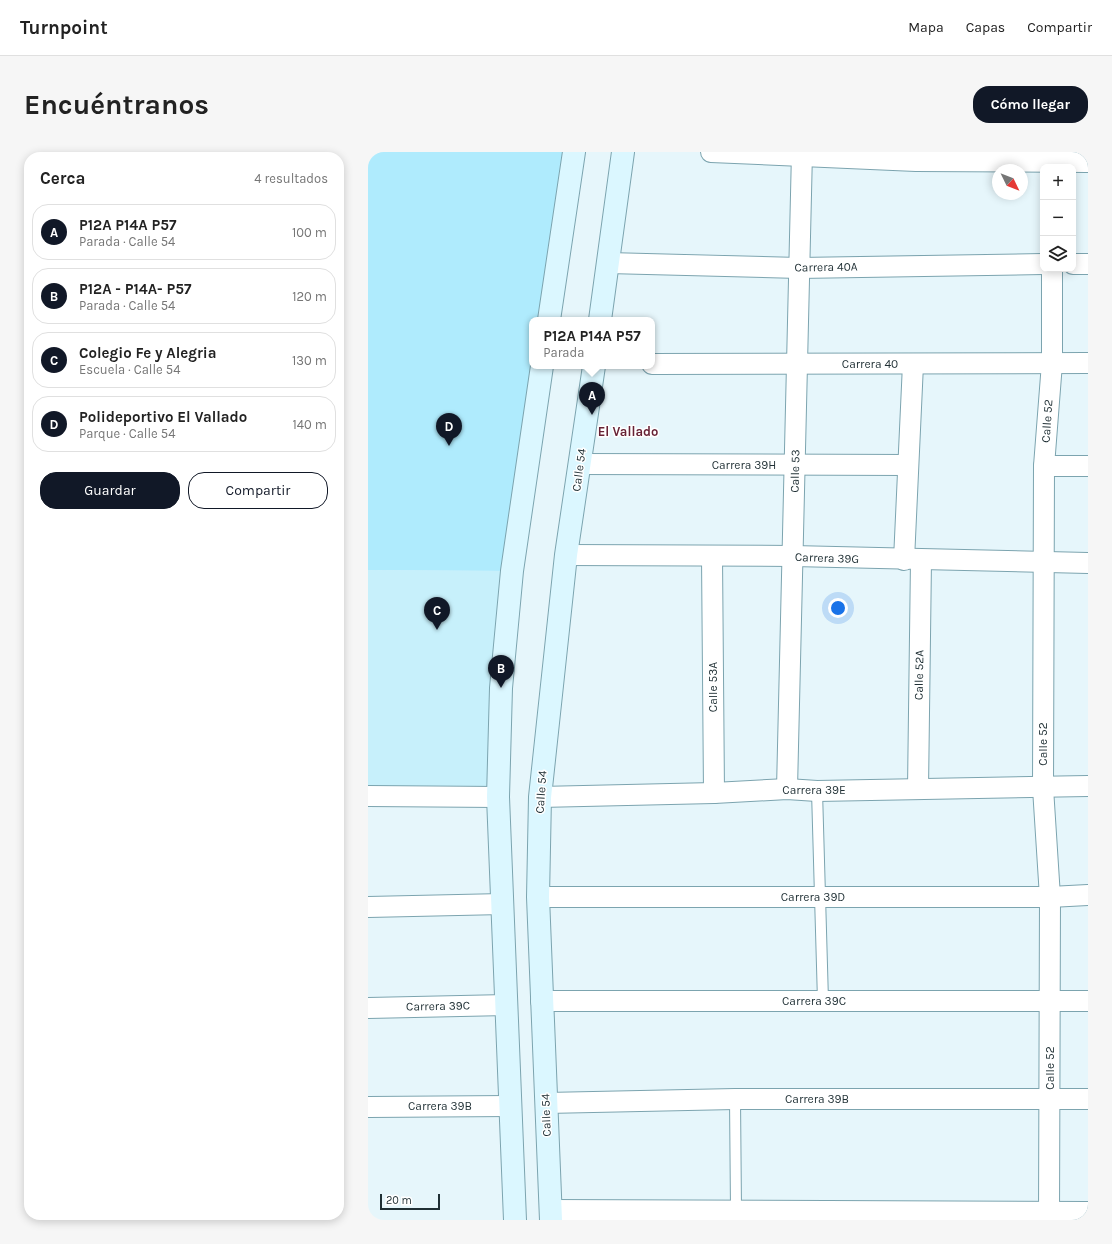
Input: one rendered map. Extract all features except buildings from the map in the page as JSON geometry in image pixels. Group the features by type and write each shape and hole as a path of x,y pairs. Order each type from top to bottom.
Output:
{"main road":[{"path":"549,317 574,152"},
{"path":"600,317 623,152"},
{"path":"515,1220 498,797 501,688 512,571 542,369"},
{"name":"Calle 54","path":"550,1215 538,897 540,797 566,555 594,369"}],"street":[{"path":"711,152 802,154 916,161 1052,160 1088,162"},
{"name":"Calle 53","path":"788,789 802,154"},
{"name":"Carrera 40A","path":"608,263 799,268 1040,264"},
{"path":"1076,264 1088,264"},
{"name":"Calle 52","path":"1049,1216 1050,897 1043,788 1044,466 1052,363 1052,272"},
{"name":"Carrera 40","path":"655,364 1088,363"},
{"name":"Calle 52A","path":"913,364 908,466 918,789"},
{"name":"Carrera 39H","path":"580,464 908,466"},
{"path":"1044,466 1088,466"},
{"name":"Carrera 39G","path":"566,555 712,557 793,556 1088,563"},
{"name":"Calle 53A","path":"712,557 714,793"},
{"name":"Carrera 39E","path":"540,797 714,793 788,789 816,791 1088,786"},
{"path":"368,796 498,797"},
{"name":"Carrera 39D","path":"538,897 1050,897 1088,895"},
{"path":"368,907 503,904"},
{"name":"Carrera 39C","path":"541,1001 1088,1001"},
{"name":"Carrera 39C","path":"368,1008 507,1005"},
{"name":"Carrera 39B","path":"546,1103 735,1099 1088,1099"},
{"name":"Carrera 39B","path":"368,1107 511,1106"},
{"path":"550,1215 736,1210 811,1215 1049,1216 1088,1212"}],"lane":[{"path":"816,791 821,897 823,1001"},
{"path":"735,1099 736,1210"}],"shaded area":[{"path":"368,152 574,152 549,317 529,317 529,369 532,369 512,571 368,570"},
{"path":"368,570 512,571 498,797 368,796"}],"place":[{"name":"P12A P14A P57","path":"592,415"},
{"name":"Polideportivo El Vallado","path":"449,446"},
{"name":"Colegio Fe y Alegria","path":"437,630"},
{"name":"P12A - P14A- P57","path":"501,688"}],"district":[{"name":"El Vallado","path":"628,431"}]}
